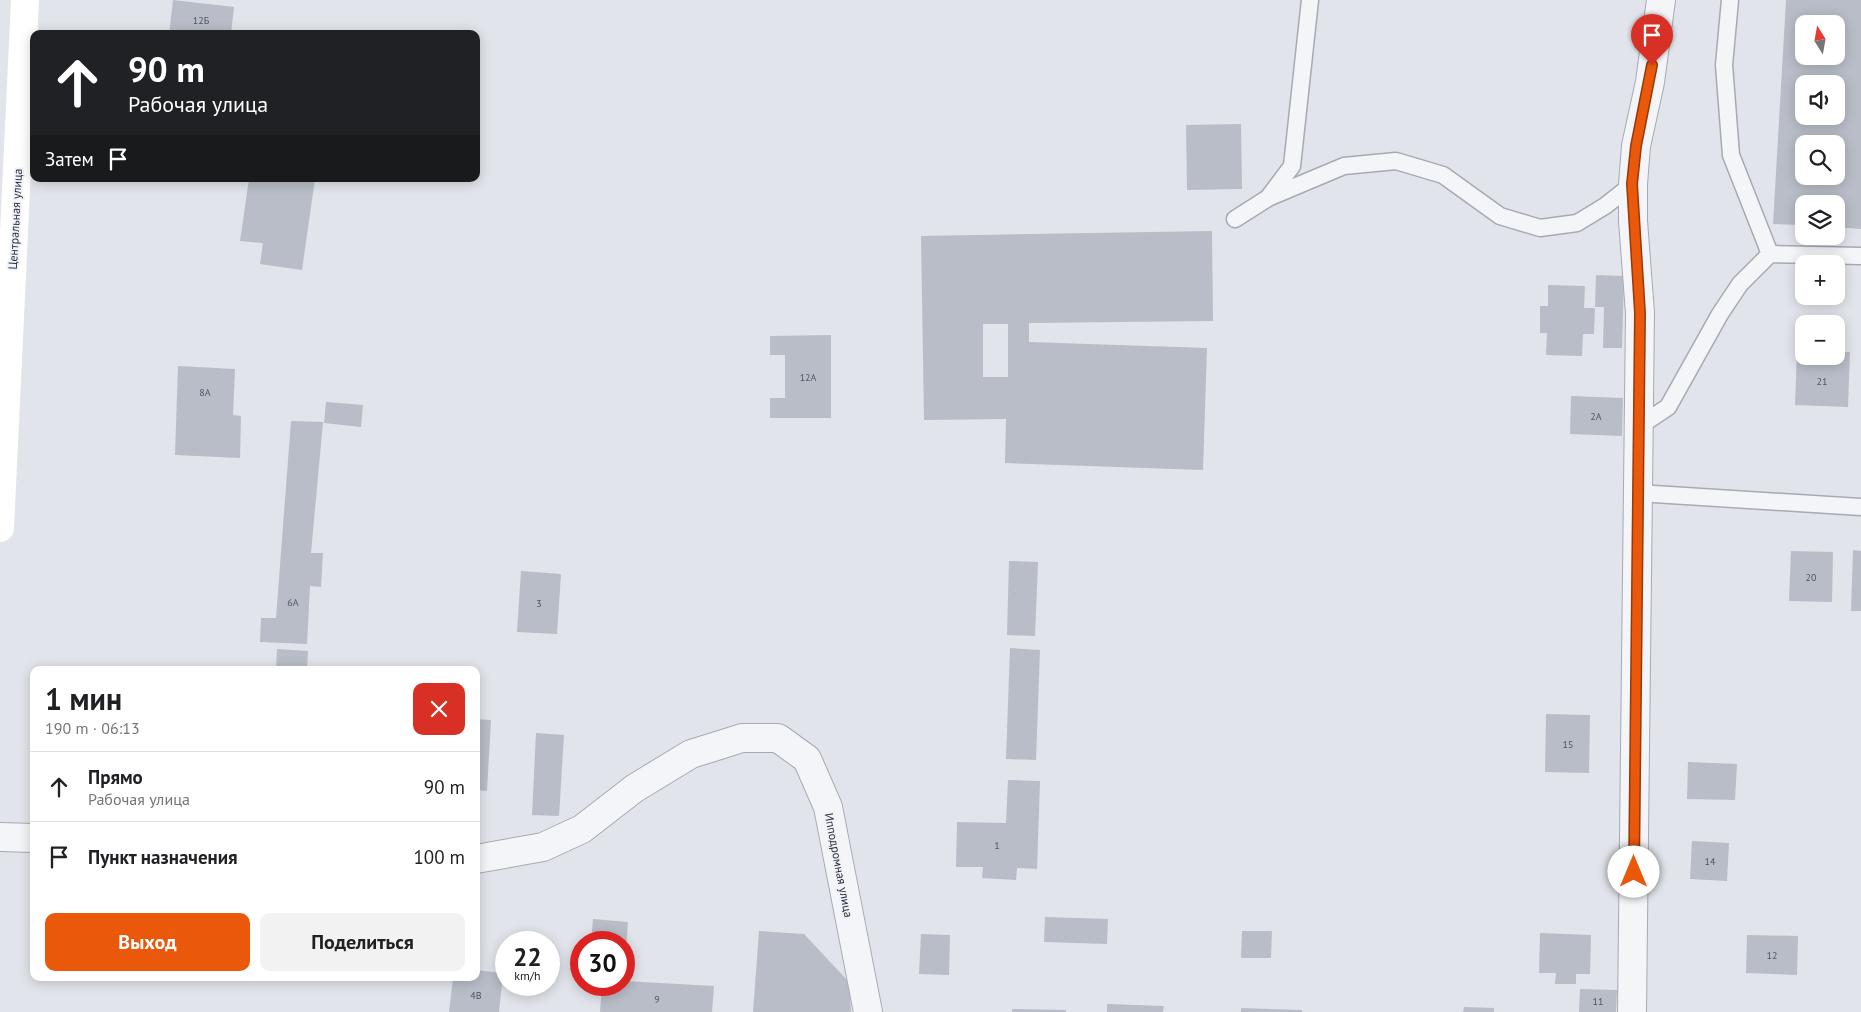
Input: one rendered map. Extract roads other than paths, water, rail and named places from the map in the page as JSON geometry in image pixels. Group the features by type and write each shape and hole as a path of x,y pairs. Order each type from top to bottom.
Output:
{"street":[{"name":"Центральная улица","path":"0,528 25,0"},
{"path":"1632,1012 1640,313 1632,184 1636,146 1650,82 1661,0"},
{"name":"Ипподромная улица","path":"480,859 543,846 582,829 635,788 690,754 742,738 778,738 807,759 828,807 868,1012"},
{"path":"0,837 30,838"}],"lane":[{"path":"1268,198 1292,166 1310,0"},
{"path":"1730,0 1724,65 1731,155 1770,254"},
{"path":"1235,218 1268,198 1344,166 1396,161 1444,176 1500,216 1540,228 1577,223 1605,206 1632,184"},
{"path":"1638,428 1668,407 1725,306 1740,284 1770,254 1861,256"},
{"path":"1638,493 1861,508"}]}
